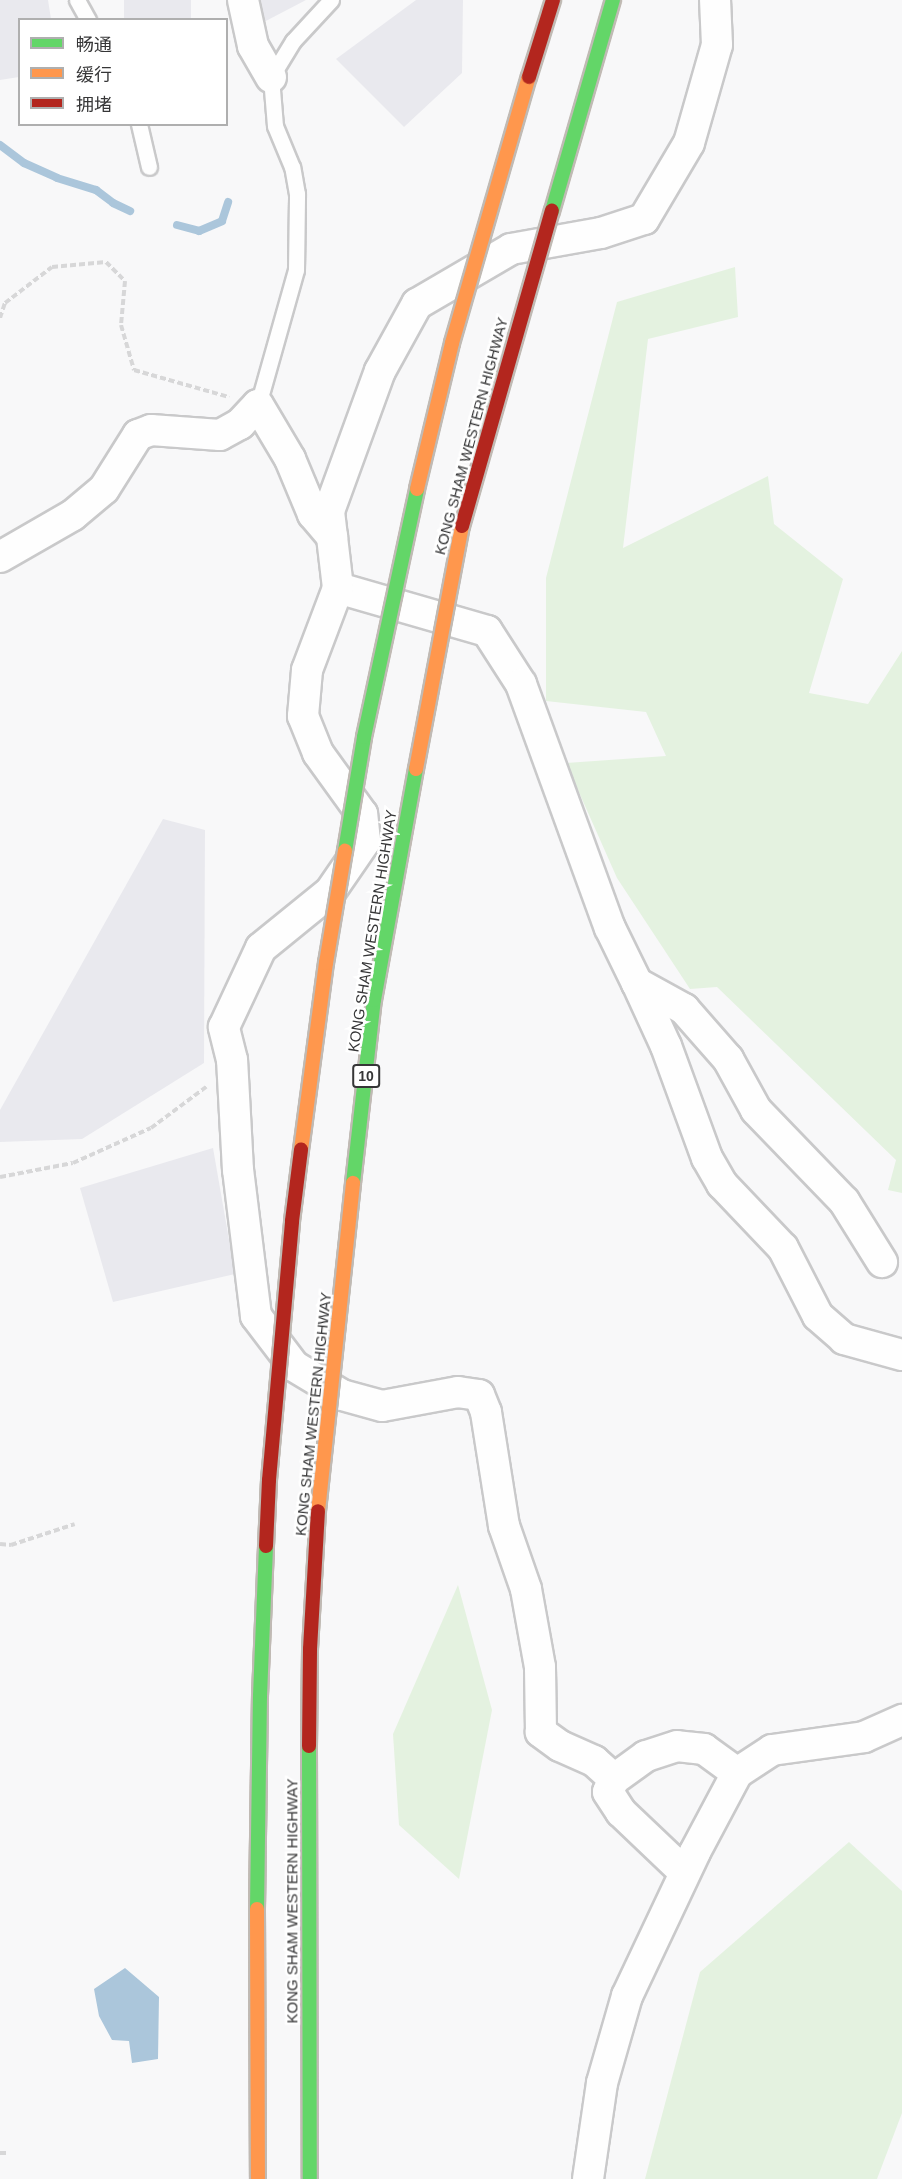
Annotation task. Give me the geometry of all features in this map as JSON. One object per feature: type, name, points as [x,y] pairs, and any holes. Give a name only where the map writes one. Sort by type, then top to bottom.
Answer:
[{"type":"highway","points":[[258,2179],[256,1962],[260,1696],[269,1480],[292,1221],[324,975],[364,737],[410,516],[461,310],[504,157],[553,0]]},
{"type":"highway","name":"KONG SHAM WESTERN HIGHWAY","points":[[310,2179],[308,1957],[312,1615],[320,1481],[374,1000],[457,542],[613,0]]},
{"type":"street","points":[[614,1779],[594,1761],[560,1746],[541,1732],[540,1667],[528,1600],[504,1526],[486,1412],[479,1395],[458,1392],[382,1406],[342,1395],[294,1366],[256,1316],[238,1170],[233,1072],[224,1027],[261,948],[330,892],[365,841],[362,814],[318,753],[303,716],[307,670],[338,588],[329,511],[380,371],[417,304],[511,249],[601,233],[644,219],[688,143],[717,45],[716,0]]},
{"type":"street","points":[[247,2],[253,46],[271,77]]},
{"type":"street","points":[[0,557],[73,515],[104,489],[138,435],[152,430],[220,435],[240,424],[258,405],[291,459],[313,514],[332,537]]},
{"type":"street","points":[[338,588],[487,631],[521,684],[610,928],[666,1046],[707,1158],[722,1184],[783,1248],[818,1316],[844,1339],[902,1355]]},
{"type":"street","points":[[637,983],[684,1010],[728,1059],[756,1110],[844,1200],[882,1262]]},
{"type":"street","points":[[588,2179],[602,2082],[627,1996],[685,1873],[737,1773],[772,1750],[864,1737],[902,1720]]},
{"type":"street","points":[[685,1873],[621,1812],[608,1792],[614,1779],[646,1756],[677,1746],[704,1749],[737,1773]]},
{"type":"lane","points":[[77,0],[87,18]]},
{"type":"lane","points":[[258,405],[296,270],[297,194],[292,167],[274,126],[271,77],[293,40],[331,0]]},
{"type":"lane","points":[[139,126],[149,167]]},
{"type":"path","points":[[0,318],[5,303],[52,267],[106,262],[125,281],[121,325],[134,370],[258,405]]},
{"type":"path","points":[[0,1177],[73,1163],[151,1128],[197,1091],[233,1072]]},
{"type":"path","points":[[0,1544],[11,1545],[75,1524]]},
{"type":"path","points":[[0,2153],[6,2153]]},
{"type":"shaded area","points":[[0,0],[48,0],[51,18],[18,18],[18,77],[0,80]]},
{"type":"shaded area","points":[[124,0],[191,0],[191,18],[124,18]]},
{"type":"shaded area","points":[[261,0],[306,0],[262,23]]},
{"type":"shaded area","points":[[416,0],[463,0],[462,73],[404,127],[336,59]]},
{"type":"shaded area","points":[[163,819],[205,830],[204,1063],[82,1139],[0,1142],[0,1110]]},
{"type":"shaded area","points":[[213,1148],[235,1274],[113,1302],[80,1188]]},
{"type":"green space","points":[[735,267],[738,317],[648,339],[623,548],[768,476],[774,524],[843,579],[809,693],[868,704],[902,651],[902,1193],[888,1190],[896,1160],[717,987],[690,989],[617,878],[566,763],[666,756],[646,712],[546,701],[546,578],[617,302]]},
{"type":"green space","points":[[458,1585],[492,1710],[459,1879],[399,1825],[393,1734]]},
{"type":"green space","points":[[849,1842],[902,1891],[902,2113],[877,2179],[645,2179],[700,1972]]},
{"type":"water","points":[[125,1968],[159,1997],[158,2059],[132,2063],[129,2041],[112,2040],[99,2016],[94,1989]]},
{"type":"waterway","points":[[0,145],[24,163],[57,178],[96,190],[113,203],[130,211]]},
{"type":"waterway","points":[[177,225],[199,231],[222,221],[228,202]]},
{"type":"traffic: fast","points":[[552,211],[613,0]]},
{"type":"traffic: fast","points":[[345,851],[364,737],[417,489]]},
{"type":"traffic: fast","points":[[353,1183],[374,1000],[416,769]]},
{"type":"traffic: fast","points":[[257,1909],[260,1696],[266,1546]]},
{"type":"traffic: fast","points":[[309,1746],[310,2179]]},
{"type":"traffic: slow","points":[[417,489],[452,343],[529,77]]},
{"type":"traffic: slow","points":[[416,769],[462,526]]},
{"type":"traffic: slow","points":[[301,1150],[326,963],[345,851]]},
{"type":"traffic: slow","points":[[318,1511],[353,1183]]},
{"type":"traffic: slow","points":[[257,1909],[258,2179]]},
{"type":"traffic: jam","points":[[529,77],[553,0]]},
{"type":"traffic: jam","points":[[462,526],[552,211]]},
{"type":"traffic: jam","points":[[266,1546],[269,1480],[292,1221],[301,1150]]},
{"type":"traffic: jam","points":[[309,1746],[310,1649],[318,1511]]}]
